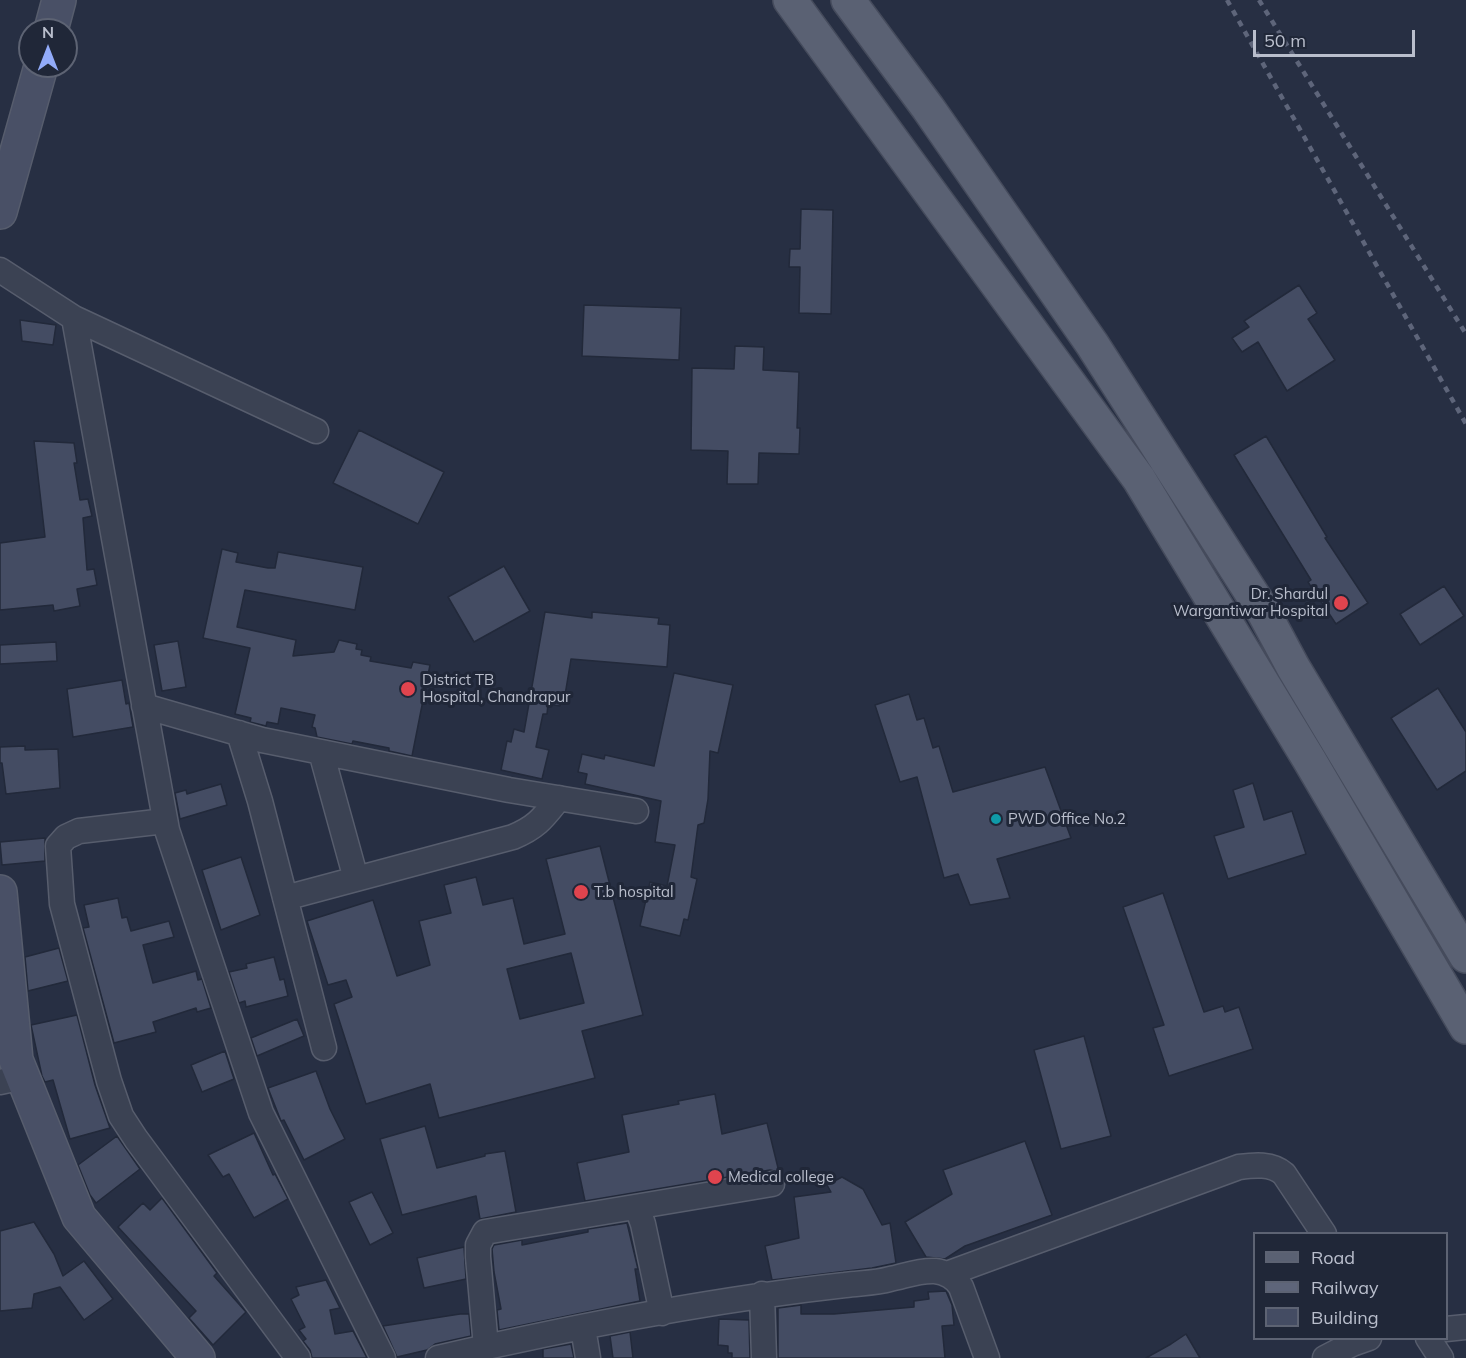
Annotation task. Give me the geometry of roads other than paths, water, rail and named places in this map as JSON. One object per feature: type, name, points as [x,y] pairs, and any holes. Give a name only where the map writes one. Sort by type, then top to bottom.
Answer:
[{"type":"main road","points":[[54,18],[59,0]]},
{"type":"main road","points":[[790,0],[1139,479],[1466,1027]]},
{"type":"main road","points":[[848,0],[928,108],[1092,344],[1263,611],[1293,667],[1466,956]]},
{"type":"main road","points":[[845,76],[885,50]]},
{"type":"main road","points":[[0,212],[38,78]]},
{"type":"main road","points":[[1292,733],[1322,713]]},
{"type":"main road","points":[[0,892],[16,1060],[12,1079],[79,1217],[198,1358]]},
{"type":"street","points":[[0,270],[74,318],[316,431]]},
{"type":"street","points":[[74,318],[165,821],[261,1113],[383,1358]]},
{"type":"street","points":[[144,706],[239,733],[321,752],[509,790],[636,811]]},
{"type":"street","points":[[239,733],[260,801],[324,1048]]},
{"type":"street","points":[[321,752],[356,879]]},
{"type":"street","points":[[285,898],[513,837],[531,830],[559,798]]},
{"type":"street","points":[[165,821],[79,831],[66,837],[58,846],[62,904],[109,1081],[122,1116],[136,1139],[298,1358]]},
{"type":"street","points":[[947,1274],[1239,1167],[1269,1166],[1279,1169],[1323,1232]]},
{"type":"street","points":[[486,1347],[478,1257],[478,1245],[485,1232],[772,1184]]},
{"type":"street","points":[[637,1206],[662,1313]]},
{"type":"street","points":[[438,1358],[486,1347],[523,1349],[584,1328],[762,1294],[888,1280],[917,1272],[937,1271],[947,1274],[961,1287],[987,1358]]},
{"type":"street","points":[[762,1294],[764,1358]]},
{"type":"street","points":[[1448,1329],[1466,1327]]},
{"type":"street","points":[[584,1328],[588,1358]]},
{"type":"street","points":[[1325,1358],[1365,1340]]},
{"type":"street","points":[[1429,1340],[1441,1358]]},
{"type":"railway","points":[[1227,0],[1466,424]]},
{"type":"railway","points":[[1259,0],[1466,334]]},
{"type":"place","name":"Dr. Shardul Wargantiwar Hospital","points":[[1341,603]]},
{"type":"place","name":"District TB Hospital, Chandrapur","points":[[408,689]]},
{"type":"place","name":"PWD Office No.2","points":[[996,819]]},
{"type":"place","name":"T.b hospital","points":[[581,892]]},
{"type":"place","name":"Medical college","points":[[715,1177]]}]
